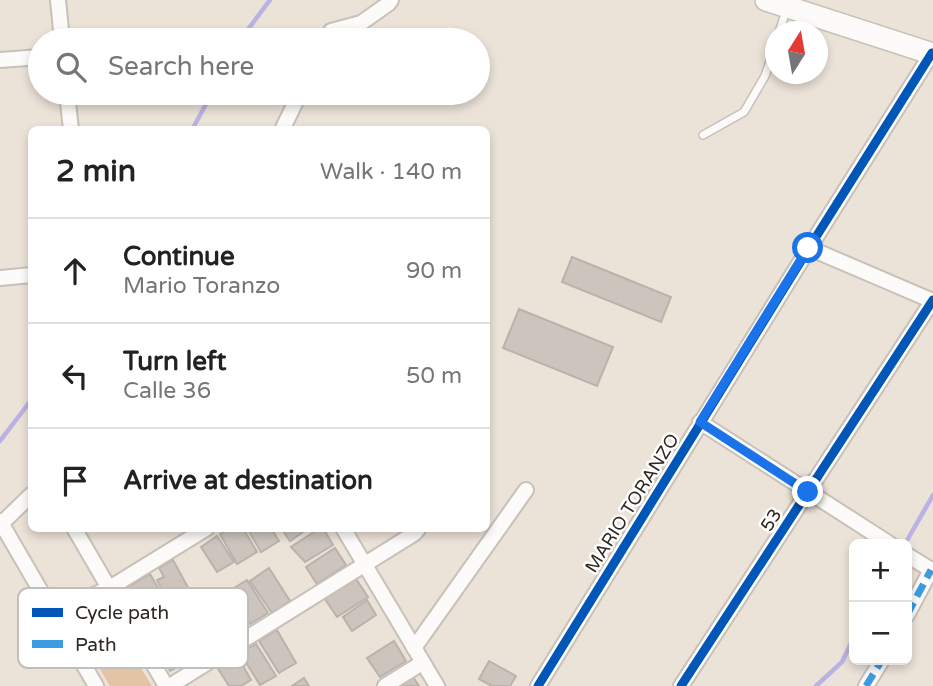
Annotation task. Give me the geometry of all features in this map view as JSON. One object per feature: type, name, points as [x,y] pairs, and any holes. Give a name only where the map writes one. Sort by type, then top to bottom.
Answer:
[{"type":"main road","points":[[766,0],[933,53]]},
{"type":"street","points":[[58,0],[60,28]]},
{"type":"street","points":[[342,28],[360,23],[391,0]]},
{"type":"street","name":"MARIO TORANZO","points":[[538,686],[808,248],[933,53]]},
{"type":"street","points":[[0,60],[28,58]]},
{"type":"street","points":[[68,105],[71,126]]},
{"type":"street","points":[[284,126],[294,105]]},
{"type":"street","points":[[808,248],[933,301]]},
{"type":"street","points":[[0,278],[28,275]]},
{"type":"street","name":"53","points":[[681,686],[933,301]]},
{"type":"street","points":[[700,422],[882,539]]},
{"type":"street","points":[[414,648],[526,490]]},
{"type":"street","points":[[28,498],[0,523],[38,588]]},
{"type":"street","points":[[76,532],[107,588]]},
{"type":"street","points":[[110,588],[201,532]]},
{"type":"street","points":[[345,532],[437,686]]},
{"type":"street","points":[[248,637],[416,532]]},
{"type":"street","points":[[912,558],[932,571],[912,606]]},
{"type":"street","points":[[385,686],[422,663]]},
{"type":"street","points":[[866,686],[879,665]]},
{"type":"street","points":[[85,668],[96,686]]},
{"type":"street","points":[[157,668],[168,686],[197,668]]},
{"type":"lane","points":[[783,21],[787,7]]},
{"type":"lane","points":[[703,135],[744,111],[765,76]]},
{"type":"shaded area","points":[[99,668],[141,668],[152,686],[110,686]]},
{"type":"building","points":[[572,257],[671,297],[661,322],[562,282]]},
{"type":"building","points":[[519,309],[613,347],[597,386],[503,348]]},
{"type":"building","points":[[245,532],[257,552],[237,564],[220,534]]},
{"type":"building","points":[[249,532],[273,532],[279,541],[261,552]]},
{"type":"building","points":[[284,532],[303,532],[290,541]]},
{"type":"building","points":[[314,532],[325,532],[333,545],[305,562],[291,547]]},
{"type":"building","points":[[217,536],[234,562],[217,572],[201,547]]},
{"type":"building","points":[[335,548],[346,565],[317,584],[306,567]]},
{"type":"building","points":[[173,560],[188,588],[161,588],[157,580],[164,577],[159,568]]},
{"type":"building","points":[[269,568],[290,601],[272,613],[250,581]]},
{"type":"building","points":[[150,574],[158,588],[126,588]]},
{"type":"building","points":[[356,579],[368,597],[337,617],[325,599]]},
{"type":"building","points":[[247,580],[268,613],[250,624],[248,588],[234,588]]},
{"type":"building","points":[[367,600],[376,615],[352,631],[343,617]]},
{"type":"building","points":[[277,630],[296,663],[279,673],[259,641]]},
{"type":"building","points":[[394,641],[406,661],[380,677],[367,658]]},
{"type":"building","points":[[256,644],[276,676],[260,685],[248,666],[248,648]]},
{"type":"building","points":[[489,661],[516,676],[510,686],[492,686],[479,679]]},
{"type":"building","points":[[218,668],[244,668],[251,680],[241,686],[229,686]]},
{"type":"building","points":[[413,677],[419,686],[400,686]]},
{"type":"building","points":[[304,678],[309,686],[292,686]]},
{"type":"waterway","points":[[249,28],[270,0]]},
{"type":"waterway","points":[[194,126],[206,105]]},
{"type":"waterway","points":[[0,441],[28,404]]},
{"type":"waterway","points":[[908,539],[933,495]]},
{"type":"waterway","points":[[816,686],[842,662],[849,647]]},
{"type":"marked path","points":[[912,606],[931,570]]},
{"type":"marked path","points":[[866,686],[879,665]]},
{"type":"cycle path","points":[[538,686],[932,53]]},
{"type":"cycle path","points":[[681,686],[933,300]]},
{"type":"route","points":[[808,248],[700,422],[808,492]]}]
